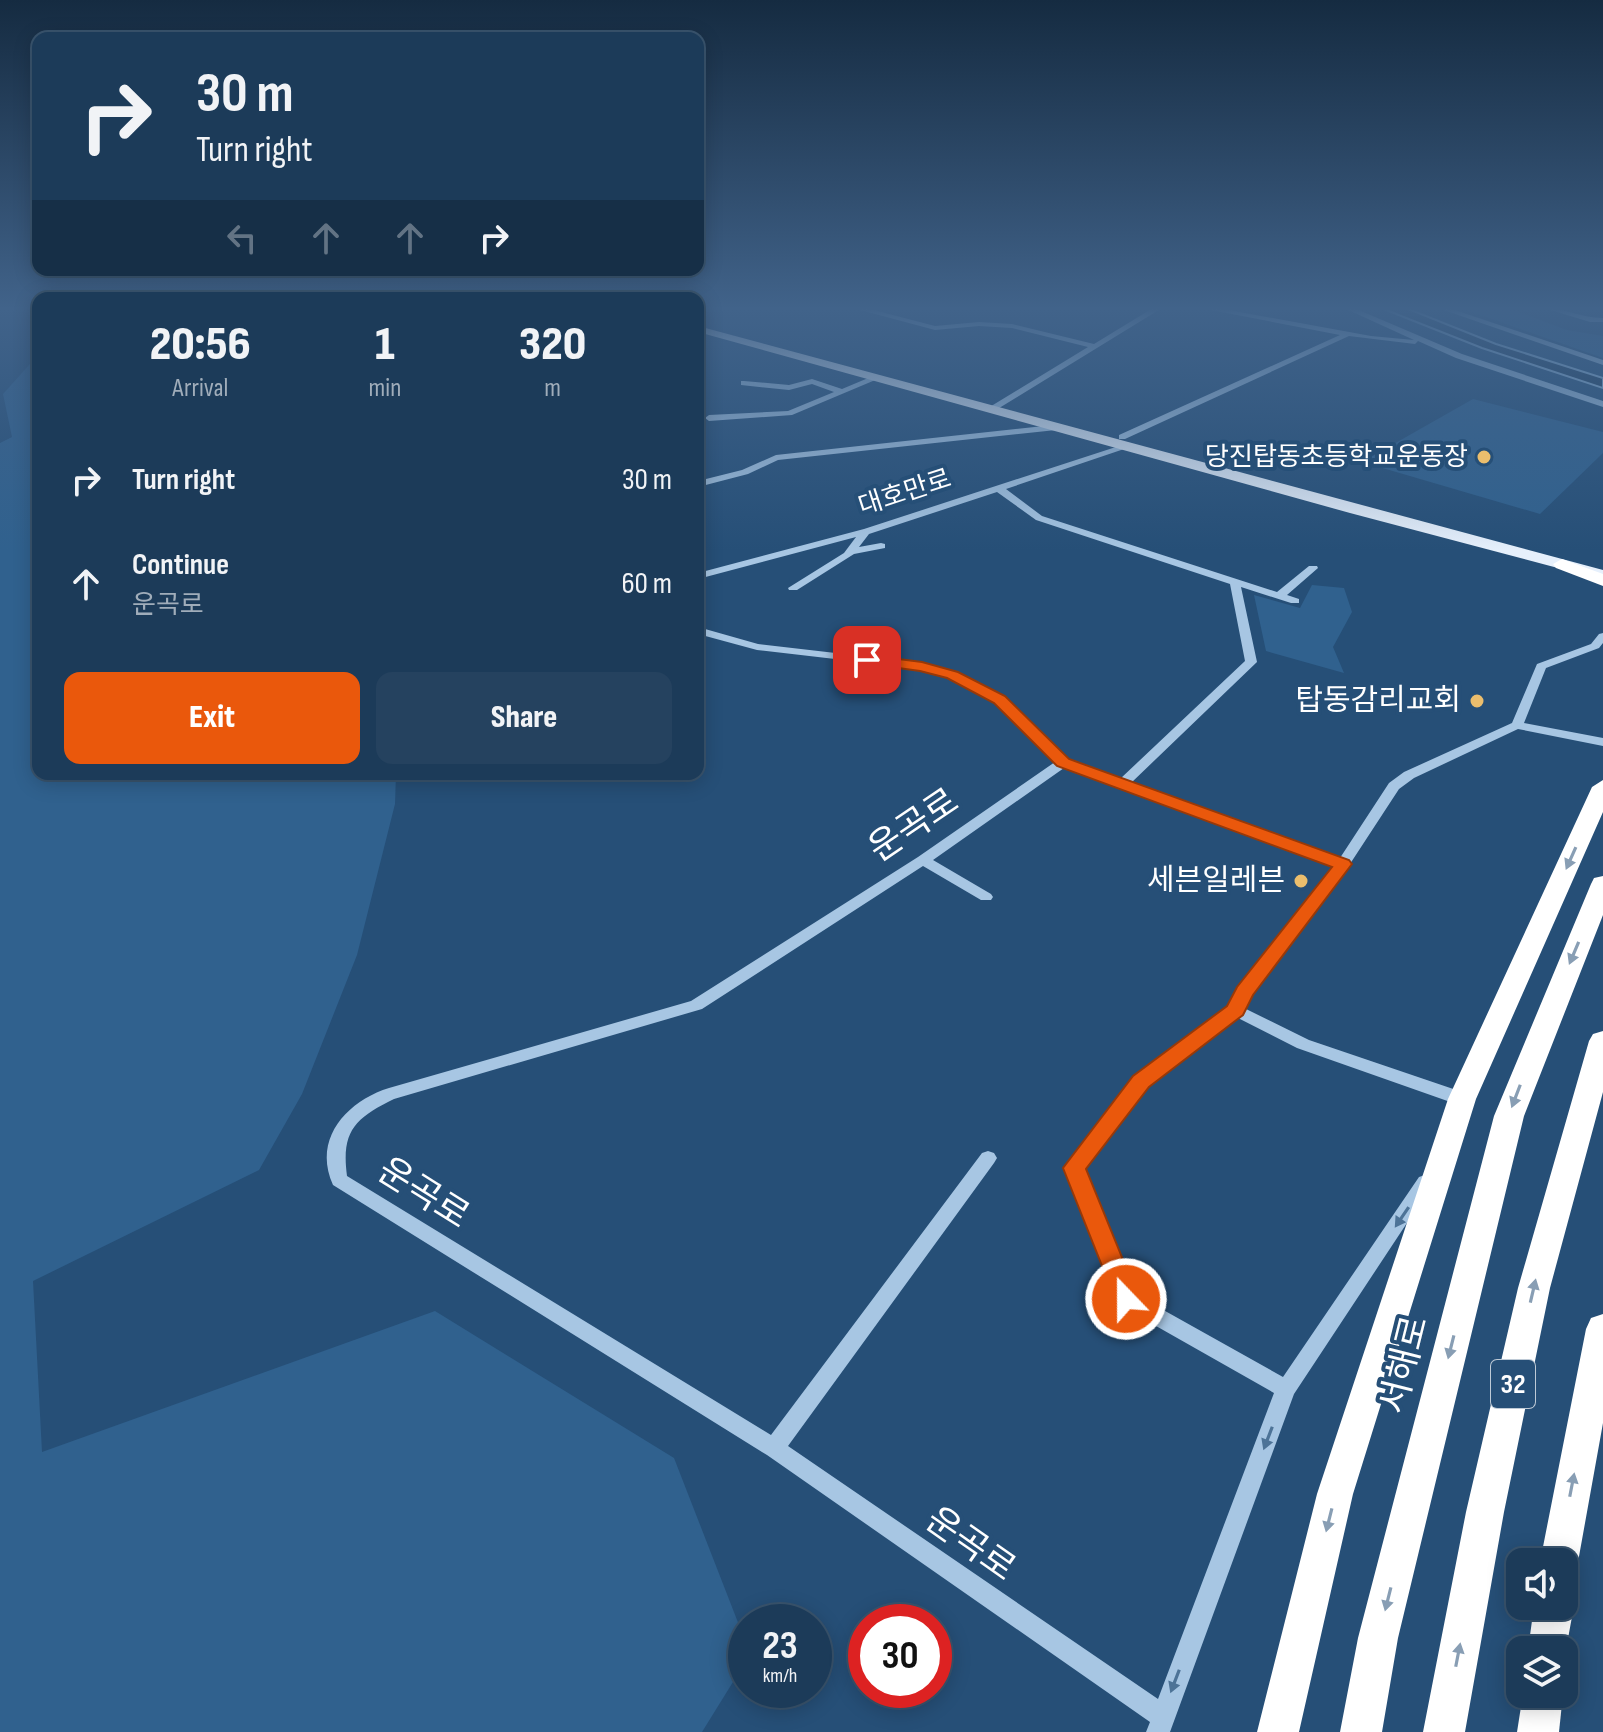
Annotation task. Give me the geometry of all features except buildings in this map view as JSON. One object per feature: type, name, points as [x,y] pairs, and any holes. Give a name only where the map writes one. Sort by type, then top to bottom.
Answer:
[{"type":"highway","points":[[1569,560],[1603,562]]},
{"type":"highway","points":[[1569,560],[1603,578]]},
{"type":"highway","points":[[1278,1732],[1335,1494],[1462,1099],[1603,787]]},
{"type":"highway","name":"서해로","points":[[1361,1732],[1378,1638],[1509,1116],[1544,1023],[1603,884]]},
{"type":"highway","name":"32","points":[[1444,1732],[1485,1512],[1534,1288],[1603,1041]]},
{"type":"highway","points":[[1562,1548],[1603,1329]]},
{"type":"highway","points":[[1538,1732],[1541,1708]]},
{"type":"main road","points":[[921,389],[996,407],[1053,428],[1123,442]]},
{"type":"main road","points":[[933,389],[1569,560]]},
{"type":"street","points":[[834,389],[840,391]]},
{"type":"street","points":[[709,418],[789,413],[846,389]]},
{"type":"street","points":[[996,407],[1026,389]]},
{"type":"street","name":"대호만로","points":[[704,574],[865,532],[998,488],[1123,442],[1234,389]]},
{"type":"street","points":[[1559,389],[1603,404]]},
{"type":"street","name":"대호만로","points":[[704,483],[719,481],[776,458],[801,454],[1053,428]]},
{"type":"street","points":[[998,488],[1039,518],[1295,601]]},
{"type":"street","points":[[793,588],[850,552],[865,532]]},
{"type":"street","points":[[850,552],[881,546]]},
{"type":"street","points":[[1279,596],[1313,568]]},
{"type":"street","points":[[1122,784],[1251,662],[1235,582]]},
{"type":"street","points":[[704,632],[757,647],[922,666],[952,675],[1000,700],[1063,763],[1343,864]]},
{"type":"street","points":[[1517,725],[1541,666],[1595,646],[1603,636]]},
{"type":"street","points":[[1286,1389],[1126,1299],[1074,1168],[1141,1082],[1235,1010],[1244,992],[1343,864],[1394,786],[1409,775],[1517,725],[1603,742]]},
{"type":"street","name":"운곡로","points":[[1063,763],[923,860],[696,1005],[389,1094],[361,1107],[343,1126],[334,1153],[339,1180],[774,1448],[1160,1724]]},
{"type":"street","points":[[923,860],[986,897]]},
{"type":"street","points":[[1235,1010],[1303,1044],[1462,1099]]},
{"type":"street","points":[[1160,1724],[1286,1389],[1446,1152]]},
{"type":"street","points":[[774,1448],[988,1158]]},
{"type":"shaded area","points":[[8,389],[32,389],[32,780],[396,780],[395,804],[357,955],[302,1094],[259,1170],[33,1281],[42,1452],[435,1311],[674,1458],[731,1604],[728,1604],[728,1690],[702,1732],[0,1732],[0,443],[12,437],[3,394]]},
{"type":"shaded area","name":"당진탑동초등학교운동장","points":[[1473,399],[1603,432],[1603,453],[1540,514],[1362,462]]},
{"type":"shaded area","points":[[1312,585],[1344,588],[1352,612],[1333,647],[1344,673],[1266,651],[1254,595],[1300,608]]},
{"type":"place","name":"당진탑동초등학교운동장","points":[[1484,457]]},
{"type":"place","name":"탑동감리교회","points":[[1477,701]]},
{"type":"place","name":"세븐일레븐","points":[[1301,881]]},
{"type":"route","points":[[867,660],[922,666],[952,675],[1000,700],[1063,763],[1343,864],[1244,992],[1235,1010],[1141,1082],[1074,1168],[1126,1299]]}]
